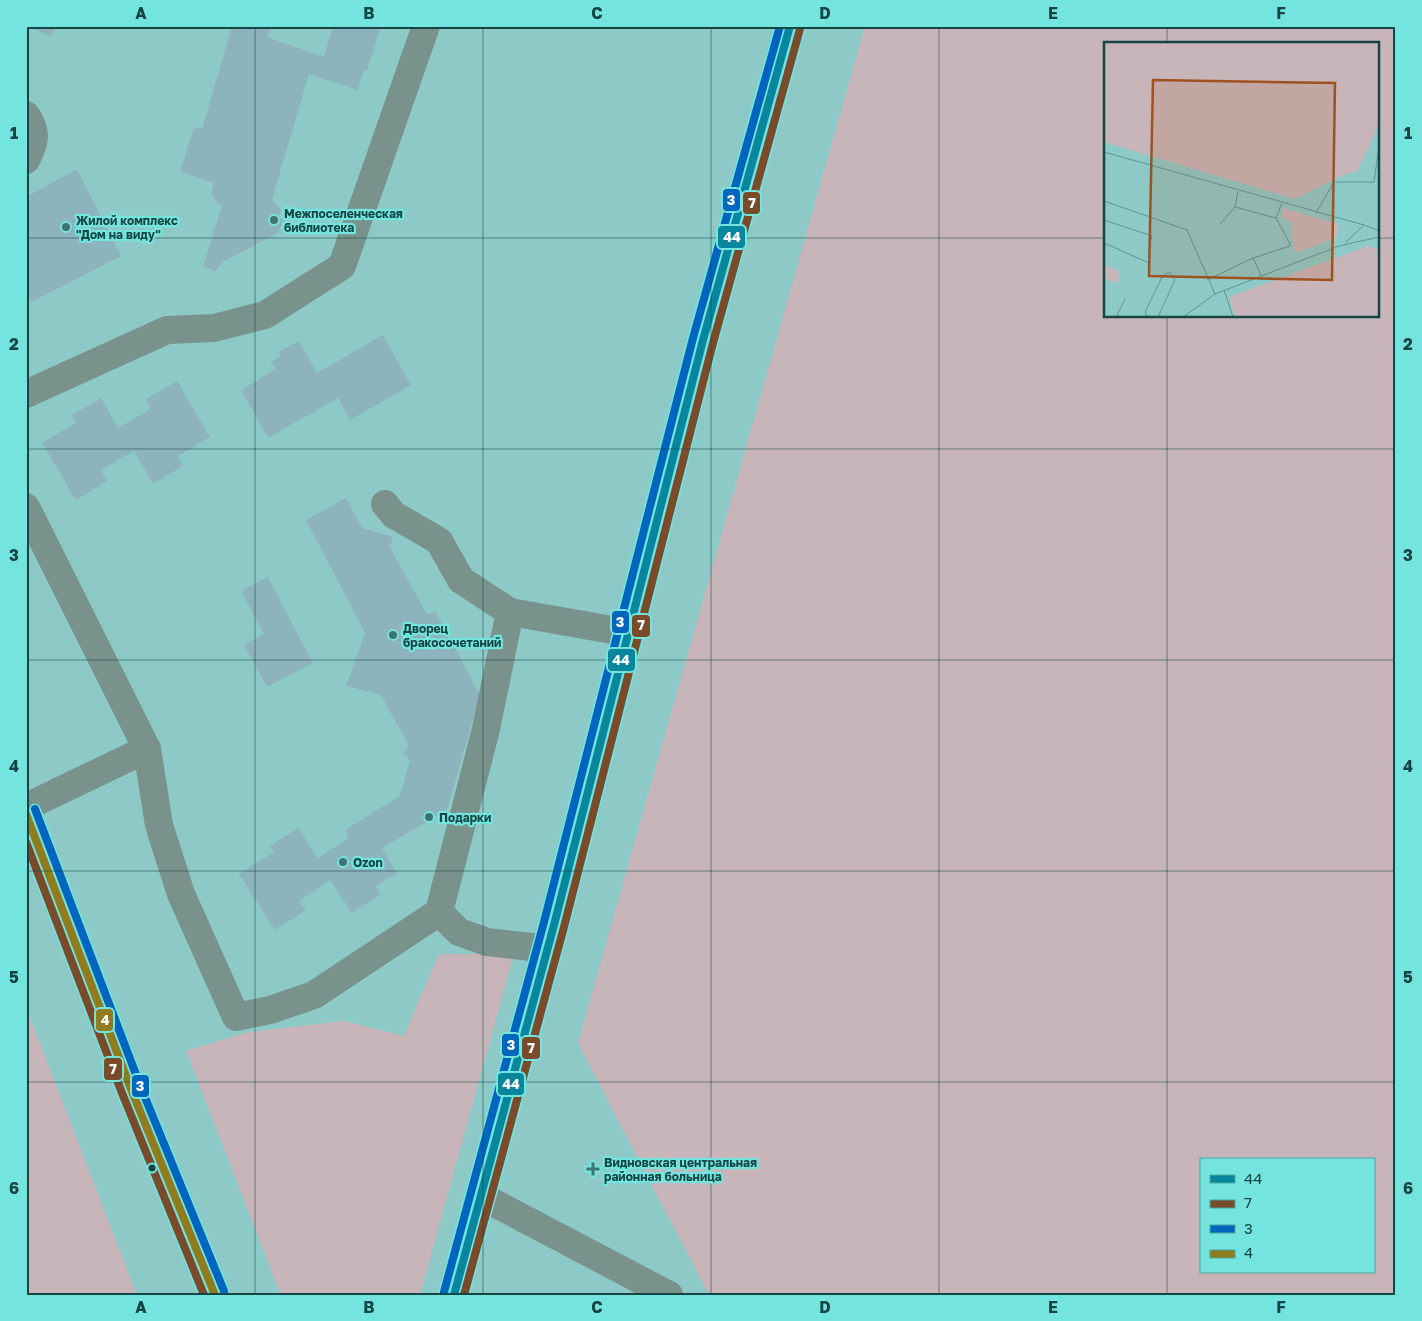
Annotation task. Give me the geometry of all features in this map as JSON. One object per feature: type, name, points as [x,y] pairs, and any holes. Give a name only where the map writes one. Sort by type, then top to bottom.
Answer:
[{"type":"main road","points":[[26,813],[131,1089],[216,1295]]},
{"type":"street","points":[[26,394],[167,330],[214,328],[265,315],[342,266],[426,26]]},
{"type":"street","points":[[454,1295],[548,948],[703,340],[790,26]]},
{"type":"street","points":[[26,115],[33,126],[34,146],[26,160]]},
{"type":"street","points":[[385,504],[394,515],[438,541],[461,580],[510,612],[629,633]]},
{"type":"street","points":[[26,507],[147,749],[159,825],[181,894],[236,1017],[270,1010],[314,995],[439,912],[484,738],[510,612]]},
{"type":"street","points":[[26,808],[147,749]]},
{"type":"street","points":[[439,912],[459,932],[487,942],[548,948]]},
{"type":"street","points":[[481,1196],[669,1295]]},
{"type":"shaded area","points":[[865,26],[1396,26],[1396,1295],[709,1295],[578,1043]]},
{"type":"shaded area","points":[[439,954],[514,954],[420,1295],[281,1295],[186,1051],[249,1032],[344,1021],[404,1036]]},
{"type":"shaded area","points":[[26,1007],[137,1295],[26,1295]]},
{"type":"building","points":[[28,26],[56,26],[51,37]]},
{"type":"building","points":[[232,26],[271,28],[267,37],[324,57],[333,26],[381,26],[367,71],[364,70],[358,90],[309,74],[272,199],[281,211],[278,218],[283,219],[278,233],[224,261],[216,271],[203,267],[222,205],[218,204],[211,193],[214,183],[180,172],[194,127],[202,129]]},
{"type":"building","name":"Жилой комплекс \"Дом на виду\"","points":[[77,169],[121,256],[31,302],[26,293],[26,197]]},
{"type":"building","points":[[383,335],[411,385],[350,420],[338,398],[268,438],[241,390],[276,369],[271,362],[281,356],[279,352],[299,341],[317,373]]},
{"type":"building","points":[[177,381],[210,437],[178,456],[183,466],[153,484],[134,451],[101,470],[107,481],[76,500],[42,443],[76,423],[72,415],[101,398],[118,428],[151,409],[146,399]]},
{"type":"building","points":[[346,498],[362,528],[393,537],[390,547],[427,615],[435,611],[480,695],[447,810],[382,848],[397,873],[376,886],[381,894],[352,913],[330,880],[299,901],[306,910],[275,930],[239,874],[274,852],[270,846],[298,828],[318,858],[349,838],[345,830],[400,796],[410,760],[403,754],[409,746],[381,695],[346,686],[365,633],[306,520]]},
{"type":"building","points":[[268,577],[313,663],[267,687],[244,645],[264,634],[241,591]]},
{"type":"transit line","name":"3","points":[[444,1292],[544,922],[693,338],[780,26]]},
{"type":"transit line","name":"44","points":[[454,1295],[554,925],[703,340],[790,26]]},
{"type":"transit line","name":"7","points":[[464,1295],[564,927],[713,343],[800,29]]},
{"type":"transit line","name":"3","points":[[35,809],[140,1085],[224,1291]]},
{"type":"transit line","name":"4","points":[[26,814],[131,1089],[215,1295]]},
{"type":"transit line","name":"7","points":[[26,842],[122,1093],[204,1295]]},
{"type":"place","name":"Межпоселенческая библиотека","points":[[274,220]]},
{"type":"place","name":"Жилой комплекс \"Дом на виду\"","points":[[66,227]]},
{"type":"place","name":"Дворец бракосочетаний","points":[[393,635]]},
{"type":"place","name":"Подарки","points":[[429,817]]},
{"type":"place","name":"Ozon","points":[[343,862]]},
{"type":"place","name":"Видновская центральная районная больница","points":[[593,1169]]}]
